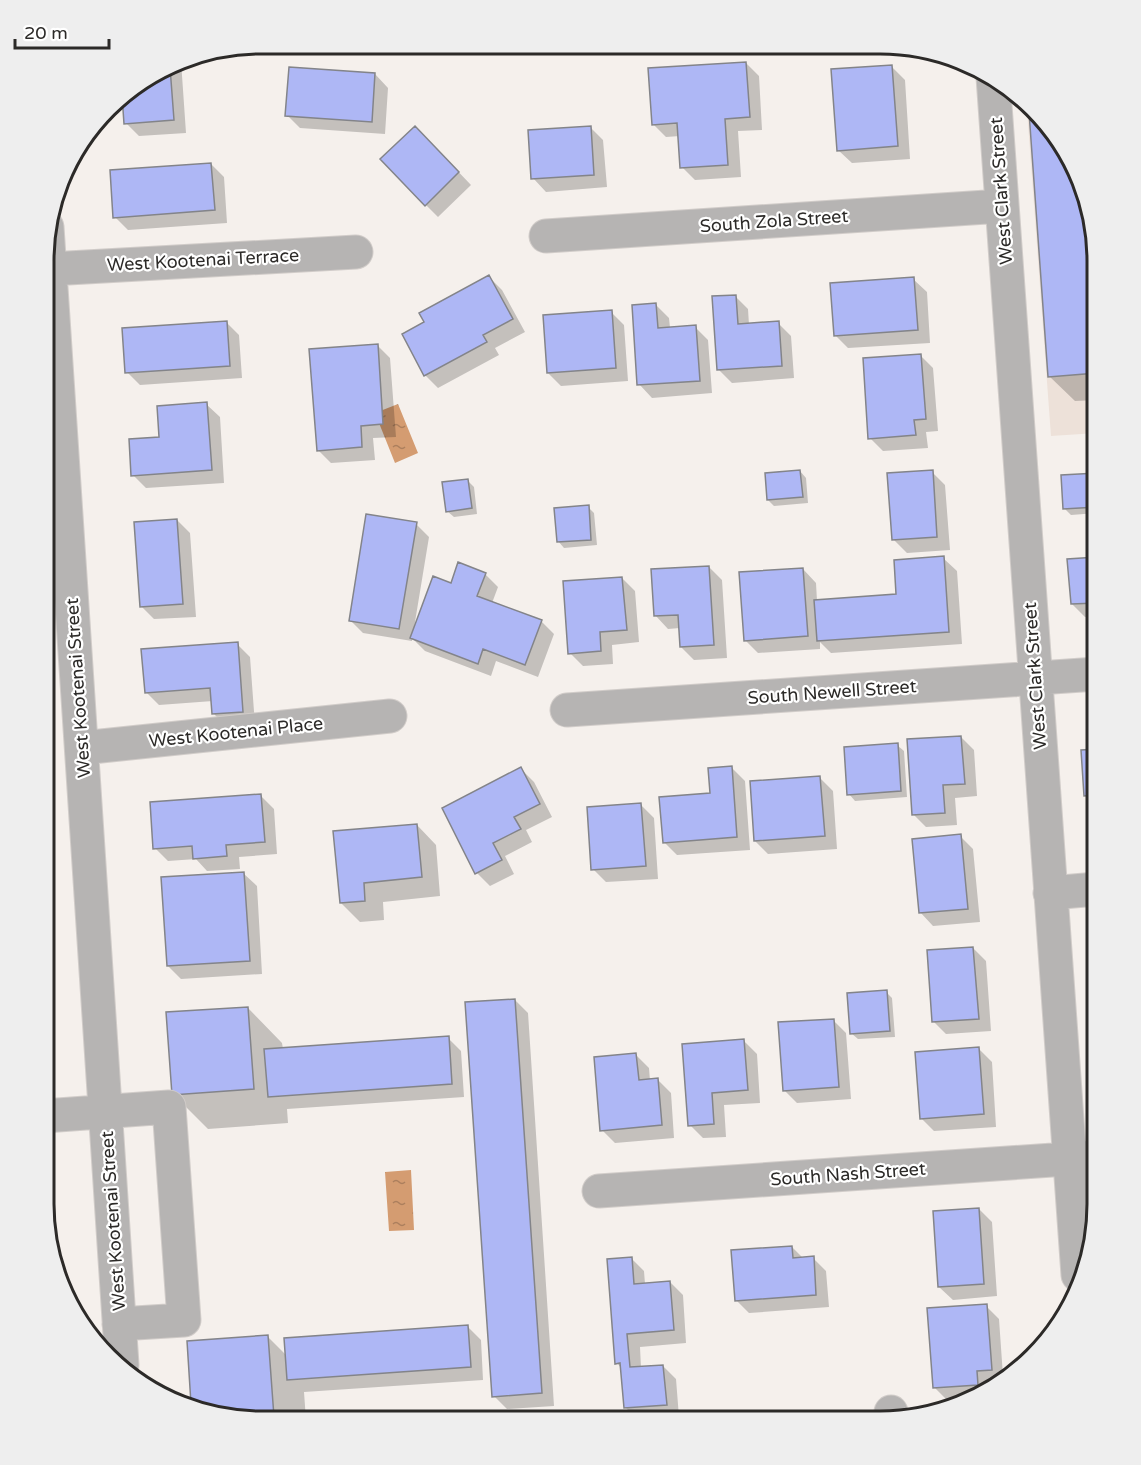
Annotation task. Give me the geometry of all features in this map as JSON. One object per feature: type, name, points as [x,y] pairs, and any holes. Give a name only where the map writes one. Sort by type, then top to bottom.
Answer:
[{"type":"street","name":"West Clark Street","points":[[994,88],[1050,892],[1083,1158],[1079,1261]]},
{"type":"street","name":"South Zola Street","points":[[546,236],[1002,206]]},
{"type":"street","name":"West Kootenai Terrace","points":[[54,269],[356,252]]},
{"type":"street","name":"West Kootenai Street","points":[[54,329],[121,1357]]},
{"type":"street","name":"South Newell Street","points":[[567,710],[1087,675]]},
{"type":"street","name":"West Kootenai Place","points":[[82,748],[390,716]]},
{"type":"street","points":[[1050,892],[1087,890]]},
{"type":"street","points":[[106,1113],[169,1107],[184,1320],[119,1324]]},
{"type":"street","name":"West Kootenai Street","points":[[54,1116],[106,1113]]},
{"type":"street","name":"South Nash Street","points":[[599,1191],[1083,1158]]},
{"type":"shaded area","points":[[1027,115],[1052,146],[1071,182],[1080,207],[1087,261],[1087,434],[1051,436]]},
{"type":"water","points":[[398,404],[418,453],[395,463],[375,413]]},
{"type":"water","points":[[411,1170],[414,1230],[389,1231],[385,1172]]},
{"type":"building","points":[[746,62],[750,117],[725,119],[728,165],[680,168],[677,123],[652,125],[648,68]]},
{"type":"building","points":[[892,65],[898,146],[837,151],[831,69]]},
{"type":"building","points":[[289,67],[375,73],[372,122],[285,116]]},
{"type":"building","points":[[171,75],[174,120],[124,124],[124,105]]},
{"type":"building","points":[[1029,117],[1052,146],[1071,182],[1080,207],[1087,261],[1087,374],[1048,377]]},
{"type":"building","points":[[415,126],[459,172],[425,206],[380,159]]},
{"type":"building","points":[[591,126],[594,175],[531,179],[528,130]]},
{"type":"building","points":[[211,163],[215,210],[113,218],[110,170]]},
{"type":"building","points":[[489,275],[513,319],[483,335],[487,342],[424,376],[402,334],[424,322],[419,313]]},
{"type":"building","points":[[914,277],[918,330],[834,336],[830,283]]},
{"type":"building","points":[[736,295],[738,324],[779,321],[782,366],[717,370],[712,296]]},
{"type":"building","points":[[656,303],[658,328],[696,325],[700,381],[637,385],[632,305]]},
{"type":"building","points":[[612,310],[616,368],[547,373],[543,315]]},
{"type":"building","points":[[227,321],[230,366],[125,373],[122,328]]},
{"type":"building","points":[[378,344],[383,424],[361,426],[362,447],[317,451],[309,349]]},
{"type":"building","points":[[921,354],[926,419],[914,420],[916,435],[868,439],[863,358]]},
{"type":"building","points":[[207,402],[212,470],[131,476],[129,439],[159,437],[157,406]]},
{"type":"building","points":[[800,470],[803,497],[767,500],[765,473]]},
{"type":"building","points":[[933,470],[937,537],[892,540],[887,473]]},
{"type":"building","points":[[1087,474],[1087,508],[1063,509],[1061,475]]},
{"type":"building","points":[[468,479],[472,508],[446,512],[442,482]]},
{"type":"building","points":[[589,505],[591,540],[557,542],[554,508]]},
{"type":"building","points":[[366,514],[417,522],[399,629],[349,621]]},
{"type":"building","points":[[177,519],[183,604],[140,607],[134,522]]},
{"type":"building","points":[[944,556],[949,632],[817,641],[814,600],[896,594],[894,560]]},
{"type":"building","points":[[1087,558],[1087,603],[1071,604],[1067,559]]},
{"type":"building","points":[[458,562],[486,573],[477,596],[542,620],[525,665],[483,649],[478,664],[410,638],[433,576],[451,583]]},
{"type":"building","points":[[709,566],[714,645],[680,647],[678,615],[654,616],[651,569]]},
{"type":"building","points":[[803,568],[808,636],[744,641],[739,572]]},
{"type":"building","points":[[622,577],[627,630],[600,632],[601,651],[568,654],[563,581]]},
{"type":"building","points":[[238,642],[243,712],[212,714],[210,688],[145,693],[141,649]]},
{"type":"building","points":[[961,736],[965,784],[943,785],[945,813],[912,815],[907,739]]},
{"type":"building","points":[[898,743],[901,791],[847,795],[844,747]]},
{"type":"building","points":[[1081,750],[1087,750],[1087,796],[1084,796]]},
{"type":"building","points":[[732,766],[737,837],[663,843],[659,797],[710,793],[708,768]]},
{"type":"building","points":[[521,767],[540,804],[514,817],[521,829],[493,843],[502,860],[475,874],[442,808]]},
{"type":"building","points":[[820,776],[825,836],[754,841],[750,781]]},
{"type":"building","points":[[261,794],[265,842],[226,845],[227,856],[193,859],[192,846],[153,849],[150,802]]},
{"type":"building","points":[[641,803],[646,866],[591,870],[587,807]]},
{"type":"building","points":[[417,824],[422,877],[364,883],[365,901],[340,903],[333,831]]},
{"type":"building","points":[[961,834],[968,909],[919,913],[912,839]]},
{"type":"building","points":[[244,872],[250,961],[167,966],[161,877]]},
{"type":"building","points":[[973,947],[979,1019],[932,1022],[927,950]]},
{"type":"building","points":[[887,990],[890,1031],[850,1034],[847,993]]},
{"type":"building","points":[[515,999],[542,1393],[492,1397],[465,1002]]},
{"type":"building","points":[[248,1007],[254,1089],[172,1095],[166,1012]]},
{"type":"building","points":[[834,1019],[839,1087],[783,1091],[778,1022]]},
{"type":"building","points":[[449,1036],[452,1084],[268,1097],[264,1049]]},
{"type":"building","points":[[744,1039],[748,1090],[712,1093],[714,1124],[688,1126],[682,1044]]},
{"type":"building","points":[[979,1047],[984,1114],[920,1119],[915,1052]]},
{"type":"building","points":[[636,1053],[639,1080],[658,1078],[662,1125],[600,1131],[594,1057]]},
{"type":"building","points":[[979,1208],[984,1284],[938,1287],[933,1211]]},
{"type":"building","points":[[792,1246],[793,1258],[814,1256],[816,1295],[735,1301],[731,1250]]},
{"type":"building","points":[[632,1257],[634,1284],[670,1281],[674,1330],[627,1334],[630,1367],[663,1365],[667,1405],[624,1408],[620,1363],[615,1364],[607,1259]]},
{"type":"building","points":[[987,1304],[992,1370],[977,1371],[978,1385],[933,1388],[927,1308]]},
{"type":"building","points":[[468,1325],[471,1367],[287,1380],[284,1338]]},
{"type":"building","points":[[268,1335],[274,1411],[247,1411],[220,1407],[191,1399],[187,1341]]}]
